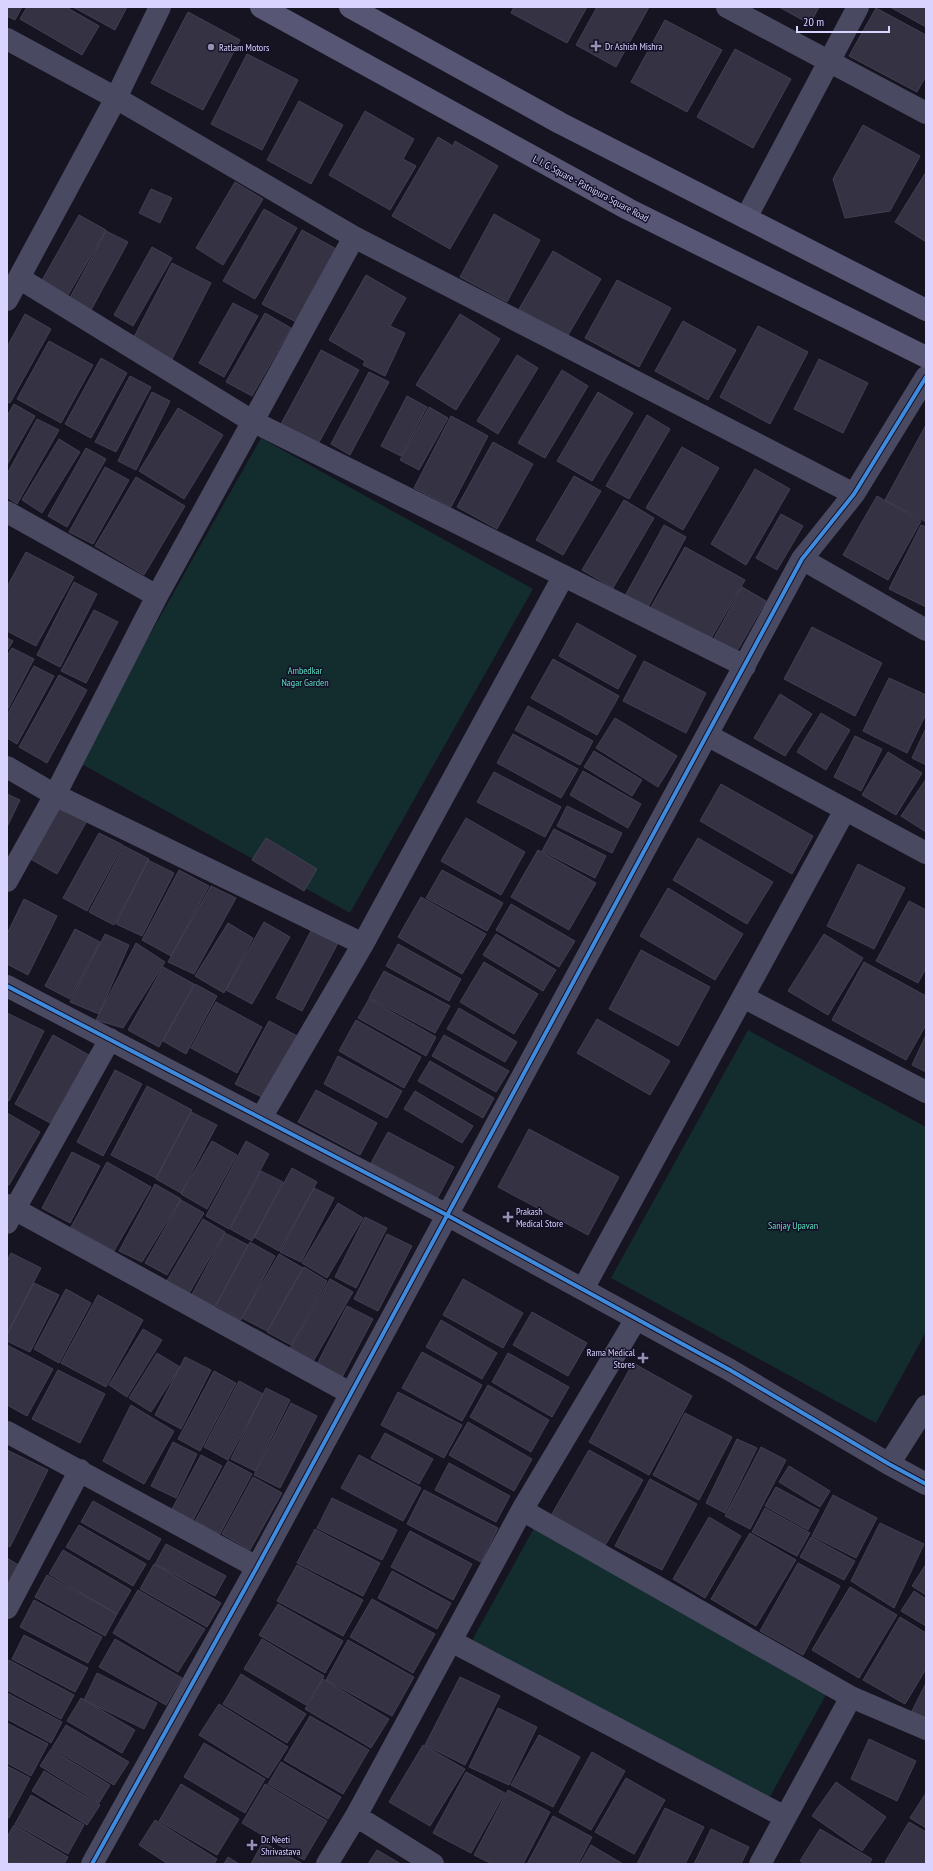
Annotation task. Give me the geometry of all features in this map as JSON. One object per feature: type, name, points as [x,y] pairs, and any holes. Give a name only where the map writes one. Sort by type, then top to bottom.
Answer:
[{"type":"main road","name":"L. I. G. Square - Patnipura Square Road","points":[[261,7],[628,209],[926,358]]},
{"type":"main road","points":[[350,7],[560,123],[926,310]]},
{"type":"street","points":[[7,300],[116,98],[160,7]]},
{"type":"street","points":[[728,7],[926,113]]},
{"type":"street","points":[[746,218],[858,7]]},
{"type":"street","points":[[7,39],[116,98],[354,237],[854,494]]},
{"type":"street","points":[[7,881],[54,795],[157,596],[354,237]]},
{"type":"street","points":[[19,278],[252,421],[563,577],[745,666]]},
{"type":"street","points":[[92,1864],[257,1567],[802,559],[854,494],[926,377]]},
{"type":"street","points":[[7,512],[157,596]]},
{"type":"street","points":[[802,559],[926,630]]},
{"type":"street","points":[[261,1118],[363,944],[563,577]]},
{"type":"street","points":[[707,735],[926,853]]},
{"type":"street","points":[[7,767],[54,795],[363,944]]},
{"type":"street","points":[[583,1289],[846,810]]},
{"type":"street","points":[[7,986],[447,1215],[730,1370],[889,1464],[926,1484]]},
{"type":"street","points":[[743,997],[926,1092]]},
{"type":"street","points":[[110,1039],[9,1212],[350,1393]]},
{"type":"street","points":[[327,1864],[356,1816],[522,1510],[636,1319]]},
{"type":"street","points":[[889,1464],[926,1406]]},
{"type":"street","points":[[7,1432],[80,1470],[257,1567]]},
{"type":"street","points":[[7,1608],[80,1470]]},
{"type":"street","points":[[522,1510],[851,1697],[926,1730]]},
{"type":"street","points":[[451,1641],[785,1817]]},
{"type":"street","points":[[760,1864],[851,1697]]},
{"type":"street","points":[[356,1816],[433,1864]]},
{"type":"green space","name":"Ambedkar Nagar Garden","points":[[261,438],[533,589],[350,913],[78,762]]},
{"type":"green space","name":"Sanjay Upavan","points":[[748,1030],[926,1127],[926,1332],[876,1423],[611,1278]]},
{"type":"green space","points":[[534,1528],[827,1693],[760,1815],[469,1646]]},
{"type":"building","points":[[7,7],[22,7],[15,20],[7,16]]},
{"type":"building","points":[[27,7],[66,7],[99,26],[82,55],[20,19]]},
{"type":"building","points":[[73,7],[127,7],[115,30]]},
{"type":"building","points":[[514,7],[587,7],[567,43],[511,13]]},
{"type":"building","points":[[597,7],[649,7],[616,67],[576,45]]},
{"type":"building","points":[[779,7],[819,7],[810,24]]},
{"type":"building","points":[[890,7],[926,7],[926,27]]},
{"type":"building","points":[[876,8],[926,35],[926,76],[917,92],[849,56]]},
{"type":"building","points":[[188,12],[240,40],[203,110],[151,83]]},
{"type":"building","points":[[665,20],[722,50],[687,112],[631,82]]},
{"type":"building","points":[[735,49],[791,79],[753,148],[697,117]]},
{"type":"building","points":[[247,54],[298,80],[262,150],[211,124]]},
{"type":"building","points":[[299,101],[343,125],[311,184],[267,160]]},
{"type":"building","points":[[365,111],[414,139],[403,159],[416,166],[390,210],[329,175]]},
{"type":"building","points":[[863,125],[920,156],[890,211],[845,218],[833,179]]},
{"type":"building","points":[[438,137],[453,146],[455,141],[498,166],[450,249],[392,216]]},
{"type":"building","points":[[926,172],[926,242],[895,222]]},
{"type":"building","points":[[235,182],[263,199],[223,265],[196,248]]},
{"type":"building","points":[[151,189],[172,198],[160,223],[139,213]]},
{"type":"building","points":[[264,209],[297,228],[255,299],[223,281]]},
{"type":"building","points":[[494,214],[540,240],[507,302],[460,277]]},
{"type":"building","points":[[79,215],[106,230],[67,297],[41,282]]},
{"type":"building","points":[[302,230],[340,251],[300,324],[262,304]]},
{"type":"building","points":[[106,231],[128,242],[90,312],[68,301]]},
{"type":"building","points":[[152,247],[172,258],[133,326],[114,315]]},
{"type":"building","points":[[553,251],[601,279],[567,337],[519,309]]},
{"type":"building","points":[[172,263],[211,283],[171,361],[132,341]]},
{"type":"building","points":[[366,275],[406,298],[390,326],[405,333],[385,376],[363,365],[365,361],[329,340]]},
{"type":"building","points":[[617,280],[671,308],[639,367],[585,338]]},
{"type":"building","points":[[233,303],[258,316],[224,377],[199,363]]},
{"type":"building","points":[[265,313],[291,328],[252,396],[226,382]]},
{"type":"building","points":[[25,314],[51,329],[10,403],[7,402],[7,347]]},
{"type":"building","points":[[460,314],[500,339],[456,410],[416,385]]},
{"type":"building","points":[[683,321],[736,350],[708,400],[655,371]]},
{"type":"building","points":[[758,326],[808,352],[770,424],[720,397]]},
{"type":"building","points":[[49,341],[93,365],[61,423],[17,399]]},
{"type":"building","points":[[321,350],[359,370],[318,444],[281,424]]},
{"type":"building","points":[[517,355],[538,368],[498,434],[477,421]]},
{"type":"building","points":[[101,358],[127,373],[91,438],[65,424]]},
{"type":"building","points":[[819,359],[868,383],[843,433],[794,409]]},
{"type":"building","points":[[562,370],[588,386],[545,458],[518,443]]},
{"type":"building","points":[[369,372],[389,382],[350,455],[331,444]]},
{"type":"building","points":[[130,376],[151,387],[116,452],[95,442]]},
{"type":"building","points":[[152,392],[170,401],[136,470],[118,461]]},
{"type":"building","points":[[598,392],[633,413],[592,481],[557,461]]},
{"type":"building","points":[[407,396],[427,407],[401,456],[381,446]]},
{"type":"building","points":[[14,404],[35,416],[7,465],[7,416]]},
{"type":"building","points":[[429,407],[448,418],[419,470],[400,460]]},
{"type":"building","points":[[178,408],[223,435],[184,499],[139,471]]},
{"type":"building","points":[[647,415],[670,429],[629,499],[606,486]]},
{"type":"building","points":[[451,416],[488,436],[451,507],[414,488]]},
{"type":"building","points":[[37,419],[59,430],[17,504],[7,497],[7,474]]},
{"type":"building","points":[[926,425],[926,522],[885,500]]},
{"type":"building","points":[[59,439],[80,452],[42,513],[22,500]]},
{"type":"building","points":[[493,442],[533,464],[497,529],[457,507]]},
{"type":"building","points":[[682,447],[719,468],[683,530],[646,508]]},
{"type":"building","points":[[86,448],[106,459],[67,527],[48,516]]},
{"type":"building","points":[[105,467],[129,480],[93,544],[69,532]]},
{"type":"building","points":[[755,469],[790,489],[746,565],[711,544]]},
{"type":"building","points":[[574,476],[601,491],[563,555],[536,540]]},
{"type":"building","points":[[136,477],[185,506],[144,575],[95,546]]},
{"type":"building","points":[[877,496],[921,521],[888,580],[843,555]]},
{"type":"building","points":[[624,500],[654,518],[613,588],[582,570]]},
{"type":"building","points":[[781,514],[803,526],[777,570],[756,558]]},
{"type":"building","points":[[664,525],[686,537],[647,609],[625,596]]},
{"type":"building","points":[[921,525],[926,527],[926,607],[889,589]]},
{"type":"building","points":[[685,547],[745,580],[709,642],[650,609]]},
{"type":"building","points":[[26,552],[74,577],[36,646],[7,631],[7,587]]},
{"type":"building","points":[[74,582],[97,594],[60,667],[37,655]]},
{"type":"building","points":[[742,587],[766,601],[736,653],[713,640]]},
{"type":"building","points":[[94,610],[118,622],[86,683],[61,671]]},
{"type":"building","points":[[577,623],[636,656],[618,689],[559,656]]},
{"type":"building","points":[[812,627],[882,663],[855,716],[784,679]]},
{"type":"building","points":[[7,638],[13,641],[7,651]]},
{"type":"building","points":[[12,648],[34,659],[7,711],[7,656]]},
{"type":"building","points":[[553,659],[619,696],[597,735],[531,698]]},
{"type":"building","points":[[644,661],[706,693],[686,733],[623,701]]},
{"type":"building","points":[[34,666],[54,676],[17,744],[7,738],[7,715]]},
{"type":"building","points":[[59,675],[87,690],[47,763],[19,747]]},
{"type":"building","points":[[889,678],[926,695],[926,714],[907,753],[863,731]]},
{"type":"building","points":[[780,694],[812,714],[785,756],[754,738]]},
{"type":"building","points":[[528,706],[593,741],[580,765],[515,730]]},
{"type":"building","points":[[821,713],[850,730],[826,770],[797,752]]},
{"type":"building","points":[[615,718],[677,756],[658,787],[596,748]]},
{"type":"building","points":[[926,728],[926,765],[912,758]]},
{"type":"building","points":[[513,734],[578,769],[561,798],[497,763]]},
{"type":"building","points":[[855,736],[882,749],[861,791],[834,777]]},
{"type":"building","points":[[594,751],[642,780],[632,796],[584,767]]},
{"type":"building","points":[[888,752],[922,773],[896,815],[862,795]]},
{"type":"building","points":[[583,771],[641,804],[628,828],[570,795]]},
{"type":"building","points":[[494,772],[561,807],[545,837],[477,802]]},
{"type":"building","points":[[926,779],[926,832],[901,816]]},
{"type":"building","points":[[721,784],[813,836],[792,874],[700,821]]},
{"type":"building","points":[[7,794],[20,800],[7,827]]},
{"type":"building","points":[[58,802],[88,819],[57,874],[27,857]]},
{"type":"building","points":[[567,806],[622,833],[612,853],[557,826]]},
{"type":"building","points":[[466,818],[525,852],[501,895],[441,861]]},
{"type":"building","points":[[554,829],[606,856],[595,878],[542,851]]},
{"type":"building","points":[[99,833],[123,845],[87,911],[63,898]]},
{"type":"building","points":[[266,838],[317,869],[304,891],[252,860]]},
{"type":"building","points":[[698,838],[773,882],[747,924],[673,880]]},
{"type":"building","points":[[124,846],[149,859],[114,925],[89,912]]},
{"type":"building","points":[[538,850],[596,883],[569,930],[511,897]]},
{"type":"building","points":[[148,860],[174,873],[142,936],[116,924]]},
{"type":"building","points":[[858,864],[905,888],[874,949],[827,926]]},
{"type":"building","points":[[179,870],[209,886],[171,956],[142,940]]},
{"type":"building","points":[[442,870],[503,903],[487,931],[426,898]]},
{"type":"building","points":[[211,886],[236,898],[194,974],[168,962]]},
{"type":"building","points":[[668,888],[743,934],[715,980],[640,936]]},
{"type":"building","points":[[421,897],[486,934],[462,974],[398,937]]},
{"type":"building","points":[[24,899],[57,916],[28,975],[7,964],[7,934]]},
{"type":"building","points":[[909,901],[926,910],[926,968],[918,983],[876,961]]},
{"type":"building","points":[[511,904],[575,941],[559,967],[496,930]]},
{"type":"building","points":[[264,922],[290,937],[252,1004],[226,990]]},
{"type":"building","points":[[228,923],[253,938],[224,993],[195,976]]},
{"type":"building","points":[[313,927],[339,941],[302,1011],[276,998]]},
{"type":"building","points":[[75,929],[100,942],[70,999],[45,986]]},
{"type":"building","points":[[105,934],[129,945],[99,1014],[70,1002]]},
{"type":"building","points":[[496,934],[556,970],[543,991],[483,955]]},
{"type":"building","points":[[824,934],[863,958],[828,1015],[788,991]]},
{"type":"building","points":[[136,943],[165,962],[123,1028],[96,1020]]},
{"type":"building","points":[[398,944],[461,979],[449,1001],[386,966]]},
{"type":"building","points":[[641,950],[710,987],[678,1046],[609,1009]]},
{"type":"building","points":[[484,962],[538,994],[514,1034],[460,1002]]},
{"type":"building","points":[[864,962],[926,996],[926,1025],[906,1060],[832,1020]]},
{"type":"building","points":[[163,967],[194,984],[159,1047],[128,1030]]},
{"type":"building","points":[[384,971],[450,1006],[435,1033],[369,998]]},
{"type":"building","points":[[195,984],[217,996],[186,1054],[163,1041]]},
{"type":"building","points":[[369,999],[436,1037],[426,1056],[358,1018]]},
{"type":"building","points":[[216,1002],[262,1027],[237,1073],[191,1048]]},
{"type":"building","points":[[459,1008],[517,1042],[505,1062],[447,1029]]},
{"type":"building","points":[[7,1013],[44,1031],[9,1101],[7,1100]]},
{"type":"building","points":[[597,1019],[670,1061],[650,1095],[577,1053]]},
{"type":"building","points":[[356,1020],[421,1057],[404,1088],[339,1051]]},
{"type":"building","points":[[269,1021],[299,1037],[266,1099],[235,1084]]},
{"type":"building","points":[[53,1035],[89,1055],[52,1124],[15,1104]]},
{"type":"building","points":[[444,1035],[509,1071],[496,1092],[432,1056]]},
{"type":"building","points":[[926,1035],[926,1072],[912,1065]]},
{"type":"building","points":[[338,1056],[402,1091],[387,1118],[324,1084]]},
{"type":"building","points":[[430,1061],[494,1098],[483,1118],[418,1081]]},
{"type":"building","points":[[115,1070],[142,1084],[103,1156],[77,1142]]},
{"type":"building","points":[[147,1086],[192,1110],[156,1178],[111,1155]]},
{"type":"building","points":[[316,1090],[377,1123],[360,1155],[298,1122]]},
{"type":"building","points":[[415,1091],[473,1126],[462,1143],[404,1109]]},
{"type":"building","points":[[191,1112],[217,1125],[181,1193],[156,1179]]},
{"type":"building","points":[[7,1113],[40,1132],[9,1185],[7,1184]]},
{"type":"building","points":[[529,1129],[619,1177],[588,1235],[498,1187]]},
{"type":"building","points":[[388,1132],[454,1167],[437,1199],[371,1163]]},
{"type":"building","points":[[212,1141],[237,1155],[207,1209],[181,1194]]},
{"type":"building","points":[[246,1141],[269,1154],[229,1229],[206,1216]]},
{"type":"building","points":[[72,1152],[100,1166],[70,1223],[42,1208]]},
{"type":"building","points":[[107,1162],[151,1187],[114,1251],[71,1227]]},
{"type":"building","points":[[292,1168],[317,1182],[279,1251],[254,1237]]},
{"type":"building","points":[[261,1171],[283,1182],[252,1241],[230,1229]]},
{"type":"building","points":[[155,1184],[181,1199],[142,1262],[119,1251]]},
{"type":"building","points":[[314,1188],[334,1198],[301,1262],[280,1252]]},
{"type":"building","points":[[181,1200],[204,1213],[167,1275],[145,1263]]},
{"type":"building","points":[[338,1203],[363,1218],[327,1278],[302,1263]]},
{"type":"building","points":[[365,1217],[387,1228],[356,1288],[335,1277]]},
{"type":"building","points":[[203,1219],[225,1232],[187,1297],[165,1284]]},
{"type":"building","points":[[225,1233],[248,1245],[213,1310],[190,1298]]},
{"type":"building","points":[[387,1234],[412,1246],[378,1311],[354,1299]]},
{"type":"building","points":[[250,1242],[275,1256],[241,1320],[216,1306]]},
{"type":"building","points":[[11,1253],[41,1268],[7,1334],[7,1261]]},
{"type":"building","points":[[279,1254],[303,1268],[267,1331],[242,1318]]},
{"type":"building","points":[[304,1267],[327,1281],[291,1345],[267,1332]]},
{"type":"building","points":[[330,1279],[353,1292],[311,1365],[288,1352]]},
{"type":"building","points":[[463,1279],[523,1313],[503,1348],[443,1315]]},
{"type":"building","points":[[34,1283],[59,1295],[30,1352],[7,1341],[7,1335]]},
{"type":"building","points":[[66,1289],[91,1303],[59,1363],[34,1349]]},
{"type":"building","points":[[98,1295],[143,1320],[106,1387],[61,1363]]},
{"type":"building","points":[[347,1306],[373,1319],[339,1383],[314,1370]]},
{"type":"building","points":[[532,1312],[587,1343],[568,1376],[513,1345]]},
{"type":"building","points":[[441,1320],[497,1353],[482,1379],[426,1347]]},
{"type":"building","points":[[143,1329],[162,1340],[127,1397],[109,1385]]},
{"type":"building","points":[[7,1345],[53,1369],[27,1416],[7,1405]]},
{"type":"building","points":[[422,1352],[482,1385],[462,1421],[402,1388]]},
{"type":"building","points":[[157,1353],[180,1367],[151,1412],[129,1398]]},
{"type":"building","points":[[508,1353],[569,1387],[552,1417],[492,1382]]},
{"type":"building","points":[[185,1357],[211,1370],[181,1429],[155,1415]]},
{"type":"building","points":[[633,1363],[692,1396],[649,1475],[589,1442]]},
{"type":"building","points":[[58,1370],[105,1394],[80,1443],[32,1419]]},
{"type":"building","points":[[214,1371],[236,1383],[200,1451],[178,1439]]},
{"type":"building","points":[[239,1381],[263,1394],[228,1460],[204,1447]]},
{"type":"building","points":[[488,1385],[549,1420],[531,1452],[470,1417]]},
{"type":"building","points":[[266,1388],[290,1400],[255,1471],[231,1459]]},
{"type":"building","points":[[398,1392],[462,1425],[444,1458],[381,1425]]},
{"type":"building","points":[[291,1403],[317,1416],[280,1488],[254,1475]]},
{"type":"building","points":[[131,1405],[174,1431],[144,1484],[103,1461]]},
{"type":"building","points":[[685,1413],[732,1437],[699,1500],[653,1475]]},
{"type":"building","points":[[468,1422],[532,1459],[514,1491],[449,1455]]},
{"type":"building","points":[[385,1433],[433,1459],[419,1484],[371,1458]]},
{"type":"building","points":[[737,1439],[757,1448],[725,1513],[706,1503]]},
{"type":"building","points":[[173,1442],[197,1454],[176,1498],[151,1486]]},
{"type":"building","points":[[761,1447],[786,1460],[750,1529],[725,1516]]},
{"type":"building","points":[[7,1450],[48,1470],[10,1547],[7,1545]]},
{"type":"building","points":[[589,1450],[643,1480],[603,1549],[549,1519]]},
{"type":"building","points":[[201,1455],[222,1466],[193,1520],[172,1509]]},
{"type":"building","points":[[359,1455],[421,1488],[403,1521],[341,1488]]},
{"type":"building","points":[[228,1461],[252,1474],[220,1534],[195,1521]]},
{"type":"building","points":[[449,1463],[510,1496],[496,1522],[435,1490]]},
{"type":"building","points":[[789,1466],[830,1491],[820,1507],[779,1482]]},
{"type":"building","points":[[253,1477],[282,1493],[250,1550],[222,1534]]},
{"type":"building","points":[[650,1479],[697,1504],[662,1570],[615,1546]]},
{"type":"building","points":[[776,1487],[819,1510],[808,1530],[765,1506]]},
{"type":"building","points":[[424,1490],[498,1528],[481,1562],[407,1524]]},
{"type":"building","points":[[833,1495],[877,1518],[856,1558],[812,1536]]},
{"type":"building","points":[[332,1498],[397,1530],[382,1560],[317,1528]]},
{"type":"building","points":[[93,1501],[161,1539],[149,1560],[81,1522]]},
{"type":"building","points":[[765,1508],[810,1533],[797,1556],[752,1532]]},
{"type":"building","points":[[709,1517],[741,1536],[705,1598],[673,1579]]},
{"type":"building","points":[[880,1523],[924,1544],[894,1608],[851,1581]]},
{"type":"building","points":[[79,1525],[146,1564],[133,1586],[66,1547]]},
{"type":"building","points":[[315,1529],[380,1563],[363,1596],[297,1563]]},
{"type":"building","points":[[410,1531],[472,1564],[453,1600],[391,1567]]},
{"type":"building","points":[[750,1533],[796,1560],[756,1626],[711,1599]]},
{"type":"building","points":[[811,1537],[855,1561],[844,1580],[800,1557]]},
{"type":"building","points":[[166,1544],[226,1576],[215,1596],[155,1564]]},
{"type":"building","points":[[63,1550],[131,1590],[117,1614],[49,1574]]},
{"type":"building","points":[[7,1558],[20,1566],[7,1587]]},
{"type":"building","points":[[798,1563],[840,1586],[803,1655],[760,1631]]},
{"type":"building","points":[[154,1564],[221,1603],[207,1627],[140,1589]]},
{"type":"building","points":[[926,1564],[926,1595],[912,1586]]},
{"type":"building","points":[[297,1565],[363,1600],[343,1636],[277,1601]]},
{"type":"building","points":[[392,1571],[451,1603],[437,1629],[378,1598]]},
{"type":"building","points":[[47,1575],[117,1614],[105,1636],[35,1597]]},
{"type":"building","points":[[850,1587],[897,1615],[859,1678],[812,1650]]},
{"type":"building","points":[[138,1590],[205,1629],[178,1672],[113,1633]]},
{"type":"building","points":[[914,1591],[926,1599],[926,1626],[901,1611]]},
{"type":"building","points":[[372,1599],[435,1634],[413,1673],[350,1637]]},
{"type":"building","points":[[34,1600],[102,1637],[88,1663],[20,1627]]},
{"type":"building","points":[[278,1604],[343,1641],[325,1673],[259,1635]]},
{"type":"building","points":[[900,1617],[926,1633],[926,1669],[905,1704],[863,1680]]},
{"type":"building","points":[[24,1635],[88,1668],[75,1692],[12,1659]]},
{"type":"building","points":[[115,1639],[182,1678],[166,1705],[99,1667]]},
{"type":"building","points":[[262,1639],[324,1676],[306,1705],[244,1669]]},
{"type":"building","points":[[348,1640],[414,1677],[392,1716],[326,1680]]},
{"type":"building","points":[[9,1660],[74,1695],[61,1719],[7,1690],[7,1665]]},
{"type":"building","points":[[97,1673],[157,1703],[144,1729],[84,1700]]},
{"type":"building","points":[[241,1674],[306,1714],[287,1743],[223,1704]]},
{"type":"building","points":[[460,1677],[500,1696],[465,1765],[425,1745]]},
{"type":"building","points":[[323,1679],[389,1719],[371,1748],[305,1709]]},
{"type":"building","points":[[926,1683],[926,1718],[912,1711]]},
{"type":"building","points":[[7,1693],[62,1722],[51,1743],[7,1719]]},
{"type":"building","points":[[81,1698],[135,1730],[122,1753],[67,1721]]},
{"type":"building","points":[[219,1704],[288,1747],[268,1778],[199,1735]]},
{"type":"building","points":[[498,1708],[537,1727],[509,1785],[469,1767]]},
{"type":"building","points":[[310,1716],[369,1750],[343,1794],[284,1760]]},
{"type":"building","points":[[7,1723],[48,1744],[31,1776],[7,1763]]},
{"type":"building","points":[[66,1725],[129,1762],[114,1785],[52,1748]]},
{"type":"building","points":[[539,1735],[580,1757],[553,1807],[511,1785]]},
{"type":"building","points":[[869,1739],[916,1761],[897,1801],[851,1779]]},
{"type":"building","points":[[204,1743],[265,1779],[245,1813],[184,1777]]},
{"type":"building","points":[[423,1745],[465,1769],[430,1826],[389,1802]]},
{"type":"building","points":[[51,1749],[110,1785],[99,1803],[40,1766]]},
{"type":"building","points":[[592,1752],[625,1771],[591,1830],[559,1812]]},
{"type":"building","points":[[281,1762],[341,1797],[328,1819],[268,1784]]},
{"type":"building","points":[[7,1766],[30,1778],[9,1818],[7,1817]]},
{"type":"building","points":[[44,1771],[100,1805],[87,1825],[32,1791]]},
{"type":"building","points":[[466,1772],[505,1793],[471,1853],[433,1833]]},
{"type":"building","points":[[626,1778],[665,1800],[634,1854],[595,1832]]},
{"type":"building","points":[[836,1782],[886,1817],[862,1851],[812,1816]]},
{"type":"building","points":[[181,1784],[239,1819],[217,1855],[159,1821]]},
{"type":"building","points":[[265,1784],[327,1821],[304,1860],[242,1823]]},
{"type":"building","points":[[508,1790],[550,1812],[523,1864],[492,1864],[474,1855]]},
{"type":"building","points":[[926,1793],[926,1828],[910,1818]]},
{"type":"building","points":[[31,1795],[84,1825],[68,1854],[15,1824]]},
{"type":"building","points":[[665,1808],[704,1827],[685,1864],[637,1864]]},
{"type":"building","points":[[553,1816],[592,1837],[578,1864],[527,1864]]},
{"type":"building","points":[[155,1820],[217,1859],[214,1864],[168,1864],[139,1845]]},
{"type":"building","points":[[909,1822],[926,1832],[926,1864],[889,1864],[885,1862]]},
{"type":"building","points":[[14,1825],[68,1857],[64,1864],[7,1863],[7,1837]]},
{"type":"building","points":[[711,1829],[749,1847],[741,1864],[694,1864]]},
{"type":"building","points":[[820,1829],[872,1859],[869,1864],[805,1864],[800,1861]]},
{"type":"building","points":[[263,1842],[303,1864],[251,1864]]},
{"type":"building","points":[[591,1845],[623,1864],[580,1864]]},
{"type":"building","points":[[377,1850],[401,1864],[368,1864]]},
{"type":"building","points":[[228,1857],[239,1864],[224,1864]]},
{"type":"cycle path","points":[[92,1864],[257,1567],[802,559],[854,494],[926,377]]},
{"type":"cycle path","points":[[7,986],[447,1215],[730,1370],[889,1464],[926,1484]]},
{"type":"place","name":"Dr Ashish Mishra","points":[[596,46]]},
{"type":"place","name":"Ratlam Motors","points":[[211,47]]},
{"type":"place","name":"Prakash Medical Store","points":[[508,1217]]},
{"type":"place","name":"Rama Medical Stores","points":[[643,1358]]},
{"type":"place","name":"Dr. Neeti Shrivastava","points":[[252,1845]]}]
